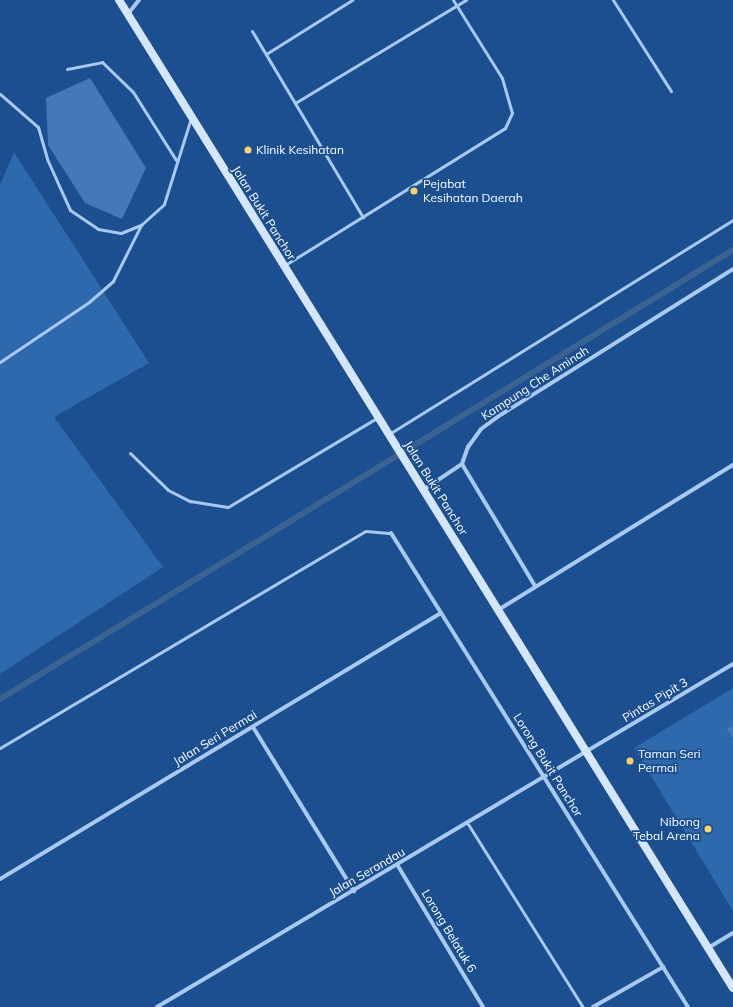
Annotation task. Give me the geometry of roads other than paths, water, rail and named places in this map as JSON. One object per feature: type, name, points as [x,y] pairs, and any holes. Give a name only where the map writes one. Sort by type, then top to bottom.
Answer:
[{"type":"main road","name":"Jalan Bukit Panchor","points":[[120,0],[191,118],[377,418],[733,988]]},
{"type":"street","points":[[128,14],[139,0]]},
{"type":"street","name":"Kampung Che Aminah","points":[[462,464],[468,447],[482,429],[502,414],[733,269]]},
{"type":"street","points":[[423,490],[462,464],[535,586]]},
{"type":"street","points":[[498,610],[733,465]]},
{"type":"street","name":"Lorong Bukit Panchor","points":[[391,533],[688,1007]]},
{"type":"street","name":"Jalan Seri Permai","points":[[0,880],[441,613]]},
{"type":"street","name":"Pintas Pipit 3","points":[[586,753],[733,664]]},
{"type":"street","points":[[253,727],[354,891]]},
{"type":"street","name":"Jalan Serandau","points":[[157,1007],[545,779],[586,753]]},
{"type":"street","name":"Lorong Belatuk 6","points":[[398,866],[483,1007]]},
{"type":"street","points":[[708,948],[733,933]]},
{"type":"street","points":[[593,1007],[663,967]]},
{"type":"lane","points":[[266,54],[352,0]]},
{"type":"lane","points":[[283,266],[505,128],[512,113],[502,78],[453,0]]},
{"type":"lane","points":[[294,103],[466,0]]},
{"type":"lane","points":[[613,0],[671,91]]},
{"type":"lane","points":[[252,31],[363,216]]},
{"type":"lane","points":[[67,69],[102,62],[133,92],[176,160]]},
{"type":"lane","points":[[0,94],[38,127],[47,159],[70,210],[98,229],[121,233],[141,225]]},
{"type":"lane","points":[[0,362],[88,302],[112,281],[141,225],[164,204],[174,181],[176,160],[191,118]]},
{"type":"lane","points":[[388,434],[733,220]]},
{"type":"lane","points":[[130,453],[168,490],[190,501],[228,507],[377,418]]},
{"type":"lane","points":[[0,748],[366,531],[391,533]]},
{"type":"lane","points":[[468,824],[583,1007]]},
{"type":"waterway","points":[[0,699],[733,250]]},
{"type":"place","name":"Klinik Kesihatan","points":[[248,150]]},
{"type":"place","name":"Pejabat Kesihatan Daerah","points":[[414,191]]},
{"type":"place","name":"Taman Seri Permai","points":[[630,761]]},
{"type":"place","name":"Nibong Tebal Arena","points":[[708,829]]}]
